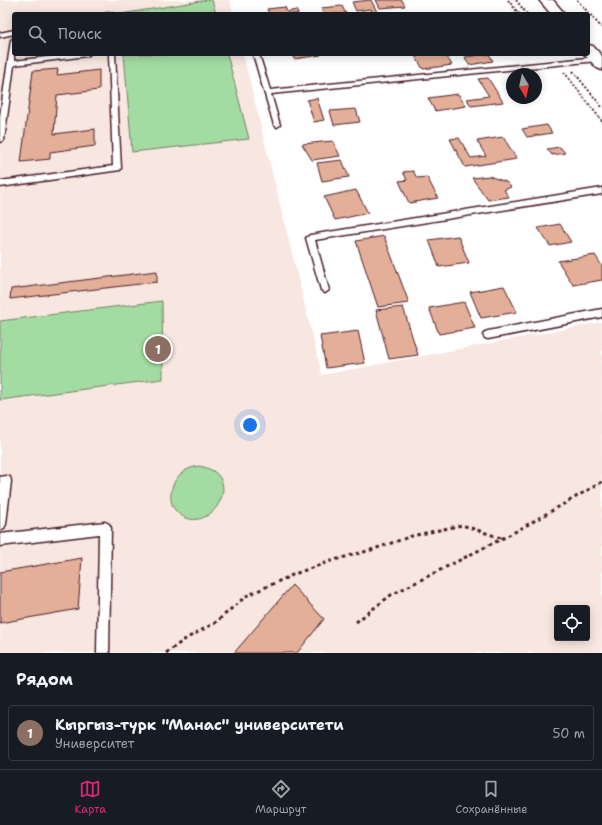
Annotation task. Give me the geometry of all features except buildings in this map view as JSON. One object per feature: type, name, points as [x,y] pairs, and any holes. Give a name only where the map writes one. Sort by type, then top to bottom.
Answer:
[{"type":"main road","points":[[546,0],[556,12]]},
{"type":"lane","points":[[0,35],[12,32]]},
{"type":"lane","points":[[0,140],[12,55]]},
{"type":"lane","points":[[11,63],[70,56]]},
{"type":"lane","points":[[0,184],[117,168],[112,56]]},
{"type":"lane","points":[[257,56],[277,125]]},
{"type":"lane","points":[[268,92],[596,58]]},
{"type":"lane","points":[[325,290],[310,238],[602,191]]},
{"type":"lane","points":[[488,335],[602,313]]},
{"type":"lane","points":[[0,482],[6,481],[0,524]]},
{"type":"lane","points":[[0,540],[106,528],[103,653]]},
{"type":"path","points":[[508,0],[517,12]]},
{"type":"path","points":[[516,0],[525,12]]},
{"type":"path","points":[[577,0],[588,12]]},
{"type":"path","points":[[590,15],[602,28]]},
{"type":"path","points":[[565,62],[602,107]]},
{"type":"path","points":[[557,63],[602,121]]},
{"type":"path","points":[[356,622],[391,595],[501,538],[602,482]]},
{"type":"path","points":[[166,653],[187,638],[215,623],[246,596],[297,573],[334,560],[371,550],[412,536],[462,525],[501,538]]},
{"type":"shaded area","points":[[0,0],[230,0],[233,12],[12,12],[12,56],[243,56],[322,375],[602,322],[602,653],[0,653]]},
{"type":"green space","points":[[212,0],[215,12],[133,12]]},
{"type":"green space","points":[[124,56],[228,56],[249,139],[132,152]]},
{"type":"green space","points":[[162,301],[163,379],[0,400],[0,321]]},
{"type":"green space","points":[[199,466],[214,471],[221,481],[223,492],[219,503],[212,512],[202,518],[190,519],[178,513],[174,509],[171,498],[172,487],[182,473],[188,469]]},
{"type":"place","name":"Кыргыз-түрк \"Манас\" университети","points":[[158,349]]}]
